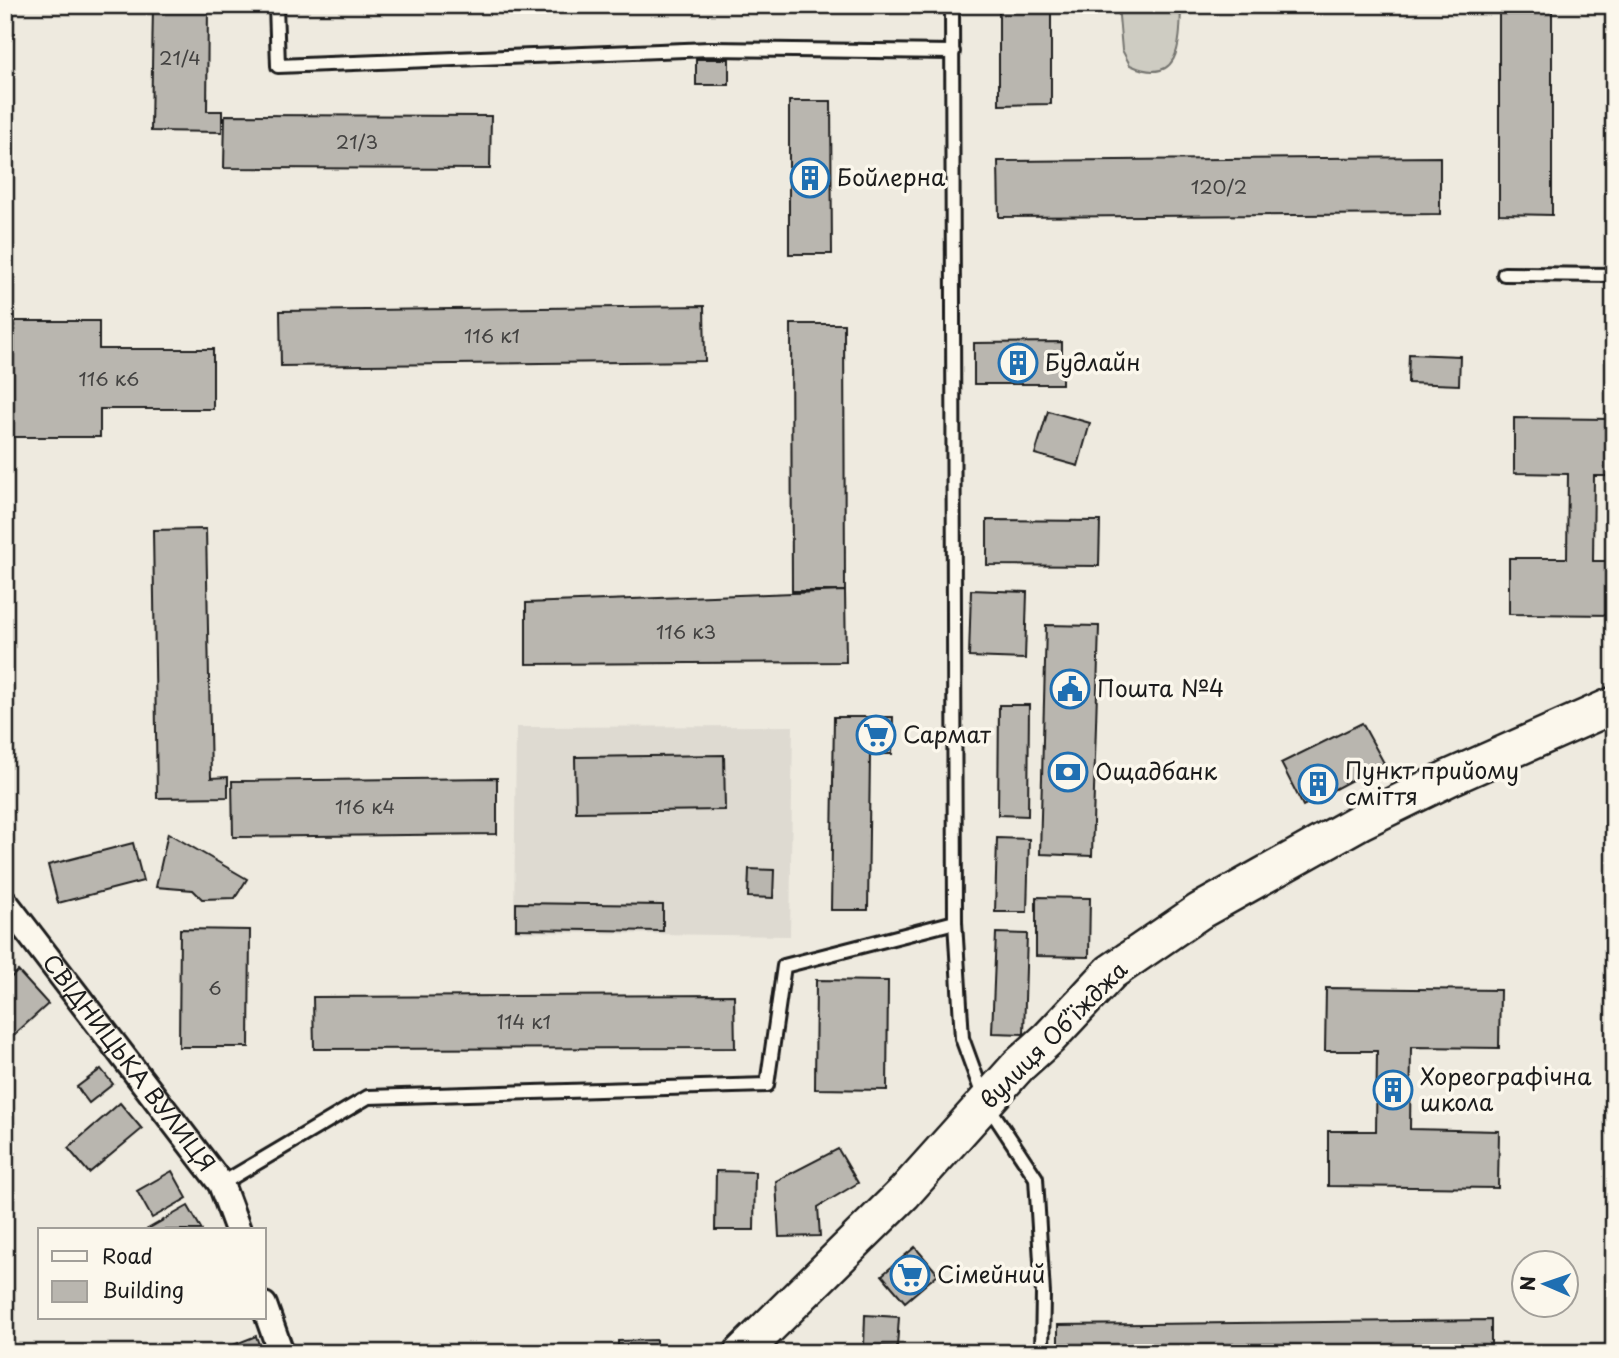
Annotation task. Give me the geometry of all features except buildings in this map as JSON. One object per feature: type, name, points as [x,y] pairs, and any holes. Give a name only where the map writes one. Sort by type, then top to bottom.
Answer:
[{"type":"street","name":"вулиця Обʼїжджа","points":[[742,1353],[904,1193],[985,1101],[1111,972],[1200,911],[1361,821],[1449,778],[1614,705]]},
{"type":"street","name":"СВІДНИЦЬКА ВУЛИЦЯ","points":[[5,902],[221,1184],[237,1228]]},
{"type":"street","points":[[266,1311],[281,1353]]},
{"type":"lane","points":[[276,5],[278,66],[710,49],[953,52]]},
{"type":"lane","points":[[952,5],[955,922],[962,1038],[985,1101],[1036,1178],[1043,1294],[1042,1353]]},
{"type":"lane","points":[[1504,274],[1614,275]]},
{"type":"lane","points":[[221,1184],[368,1097],[767,1086],[784,966],[955,922]]},
{"type":"shaded area","points":[[1118,5],[1181,5],[1178,46],[1168,66],[1159,71],[1147,71],[1130,65],[1122,50]]},
{"type":"shaded area","points":[[793,726],[790,936],[514,932],[516,727]]},
{"type":"place","name":"Бойлерна","points":[[810,178]]},
{"type":"place","name":"Будлайн","points":[[1018,363]]},
{"type":"place","name":"Пошта №4","points":[[1070,689]]},
{"type":"place","name":"Сармат","points":[[876,735]]},
{"type":"place","name":"Ощадбанк","points":[[1068,772]]},
{"type":"place","name":"Пункт прийому сміття","points":[[1318,784]]},
{"type":"place","name":"Хореографічна школа","points":[[1393,1090]]},
{"type":"place","name":"Сімейний","points":[[910,1275]]}]
